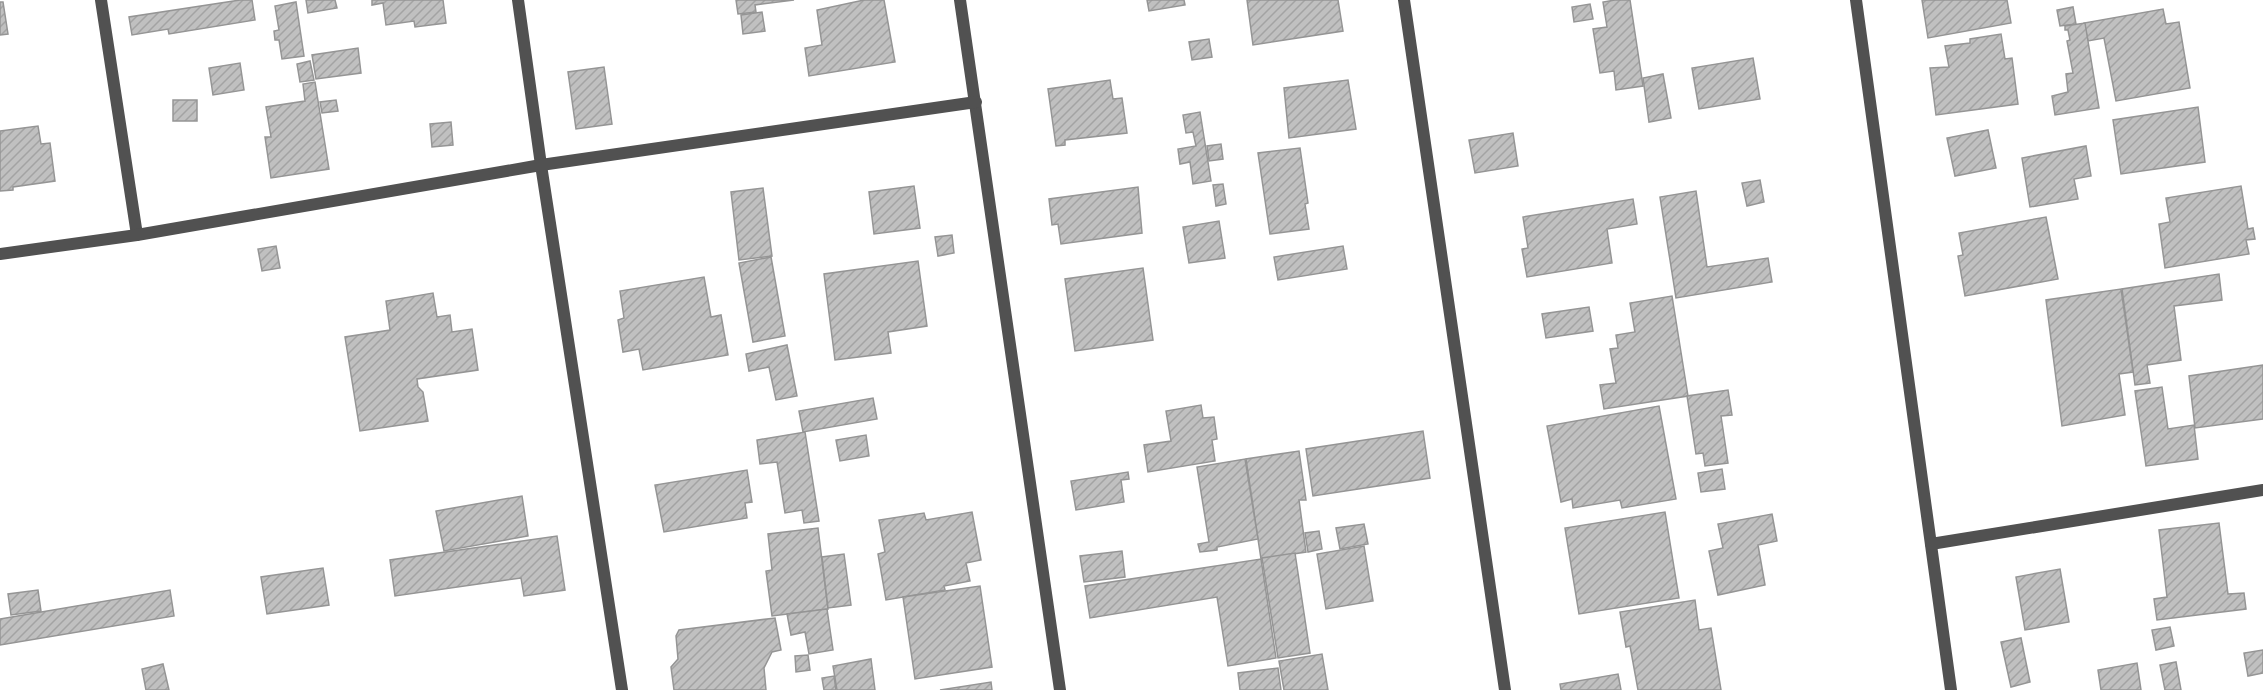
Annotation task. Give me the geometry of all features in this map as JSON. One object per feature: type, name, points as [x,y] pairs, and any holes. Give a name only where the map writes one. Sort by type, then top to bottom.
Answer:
[{"type":"street","points":[[101,0],[137,236]]},
{"type":"street","points":[[518,0],[541,165],[622,690]]},
{"type":"street","points":[[960,0],[1060,690]]},
{"type":"street","points":[[1404,0],[1505,690]]},
{"type":"street","points":[[1856,0],[1951,690]]},
{"type":"street","points":[[0,254],[137,236],[541,165],[976,102]]},
{"type":"street","points":[[1931,544],[2263,490]]},
{"type":"building","points":[[252,0],[255,20],[169,34],[168,29],[132,35],[129,17]]},
{"type":"building","points":[[306,0],[335,0],[337,8],[308,13]]},
{"type":"building","points":[[372,0],[443,0],[446,23],[415,27],[414,21],[386,25],[383,3],[372,5]]},
{"type":"building","points":[[736,0],[794,0],[755,5],[756,12],[738,14]]},
{"type":"building","points":[[864,0],[884,0],[895,62],[809,76],[805,48],[822,45],[817,10]]},
{"type":"building","points":[[1147,0],[1184,0],[1185,5],[1149,11]]},
{"type":"building","points":[[1247,0],[1338,0],[1343,31],[1253,45]]},
{"type":"building","points":[[1630,0],[1643,86],[1616,90],[1614,71],[1600,73],[1593,29],[1607,27],[1603,2]]},
{"type":"building","points":[[1922,0],[2007,0],[2011,23],[1928,38]]},
{"type":"building","points":[[0,2],[3,2],[8,34],[0,35]]},
{"type":"building","points":[[296,2],[304,56],[282,59],[279,40],[275,40],[274,31],[279,30],[275,6]]},
{"type":"building","points":[[1590,4],[1593,19],[1574,22],[1572,7]]},
{"type":"building","points":[[2073,7],[2076,24],[2060,26],[2057,10]]},
{"type":"building","points":[[2163,9],[2166,24],[2179,22],[2190,88],[2116,101],[2104,38],[2088,41],[2084,23]]},
{"type":"building","points":[[762,12],[765,31],[743,34],[741,15]]},
{"type":"building","points":[[2085,23],[2099,108],[2055,115],[2052,96],[2068,92],[2066,74],[2073,73],[2067,41],[2070,40],[2065,26]]},
{"type":"building","points":[[2001,34],[2005,59],[2012,58],[2018,104],[1936,115],[1930,68],[1949,67],[1945,46],[1970,43],[1970,39]]},
{"type":"building","points":[[1209,39],[1212,57],[1192,60],[1189,42]]},
{"type":"building","points":[[358,48],[361,73],[316,79],[312,55]]},
{"type":"building","points":[[1753,58],[1760,99],[1699,109],[1692,68]]},
{"type":"building","points":[[310,61],[314,80],[300,82],[297,64]]},
{"type":"building","points":[[240,63],[244,90],[213,95],[209,68]]},
{"type":"building","points":[[604,67],[612,124],[576,129],[568,72]]},
{"type":"building","points":[[1663,74],[1671,118],[1649,122],[1643,78]]},
{"type":"building","points":[[1110,80],[1113,99],[1122,98],[1127,133],[1065,140],[1065,145],[1056,146],[1048,89]]},
{"type":"building","points":[[1348,80],[1356,129],[1289,138],[1284,88]]},
{"type":"building","points":[[315,82],[329,169],[271,178],[265,137],[271,137],[266,107],[305,101],[303,84]]},
{"type":"building","points":[[173,100],[197,100],[197,121],[173,121]]},
{"type":"building","points":[[336,100],[338,111],[322,113],[320,102]]},
{"type":"building","points":[[2198,107],[2205,162],[2121,174],[2113,120]]},
{"type":"building","points":[[1200,112],[1211,181],[1193,184],[1190,162],[1180,164],[1178,149],[1196,146],[1193,132],[1186,133],[1183,115]]},
{"type":"building","points":[[451,122],[453,145],[432,147],[430,124]]},
{"type":"building","points":[[38,126],[41,144],[50,143],[55,181],[0,191],[0,131]]},
{"type":"building","points":[[1988,130],[1996,168],[1955,176],[1947,138]]},
{"type":"building","points":[[1513,133],[1518,166],[1475,173],[1469,140]]},
{"type":"building","points":[[1221,144],[1223,159],[1209,161],[1207,146]]},
{"type":"building","points":[[2086,146],[2091,176],[2074,179],[2078,199],[2030,207],[2022,158]]},
{"type":"building","points":[[1300,148],[1308,203],[1305,204],[1309,229],[1270,234],[1258,153]]},
{"type":"building","points":[[1760,180],[1764,202],[1747,206],[1742,183]]},
{"type":"building","points":[[1223,184],[1226,204],[1216,206],[1213,185]]},
{"type":"building","points":[[914,186],[920,228],[874,234],[869,192]]},
{"type":"building","points":[[2241,186],[2248,229],[2253,228],[2255,239],[2246,240],[2249,254],[2165,268],[2159,224],[2170,222],[2166,198]]},
{"type":"building","points":[[1138,187],[1142,233],[1061,244],[1058,224],[1052,225],[1049,199]]},
{"type":"building","points":[[763,188],[772,256],[739,260],[731,192]]},
{"type":"building","points":[[1696,191],[1707,267],[1768,258],[1772,282],[1676,298],[1660,197]]},
{"type":"building","points":[[1633,199],[1637,224],[1607,229],[1612,263],[1527,277],[1522,249],[1528,248],[1523,217]]},
{"type":"building","points":[[2046,217],[2058,279],[1965,296],[1958,256],[1963,255],[1959,233]]},
{"type":"building","points":[[1219,221],[1225,258],[1189,263],[1183,227]]},
{"type":"building","points":[[952,235],[954,253],[938,256],[935,237]]},
{"type":"building","points":[[276,246],[280,268],[262,271],[258,249]]},
{"type":"building","points":[[1343,246],[1347,269],[1278,280],[1274,257]]},
{"type":"building","points":[[771,257],[785,336],[753,342],[739,263]]},
{"type":"building","points":[[918,261],[927,326],[888,332],[891,353],[835,360],[824,274]]},
{"type":"building","points":[[1143,268],[1153,340],[1075,351],[1065,279]]},
{"type":"building","points":[[2219,274],[2222,300],[2174,306],[2181,360],[2147,365],[2150,383],[2135,385],[2122,289]]},
{"type":"building","points":[[704,277],[711,317],[721,315],[728,355],[643,370],[639,349],[623,352],[618,320],[624,318],[620,291]]},
{"type":"building","points":[[2121,289],[2133,372],[2119,374],[2125,415],[2062,426],[2046,300]]},
{"type":"building","points":[[433,293],[437,317],[450,315],[452,332],[472,329],[478,370],[417,379],[418,387],[423,392],[428,421],[360,431],[345,337],[390,330],[386,301]]},
{"type":"building","points":[[1672,296],[1688,396],[1604,409],[1600,385],[1616,383],[1610,349],[1618,348],[1616,335],[1635,332],[1630,303]]},
{"type":"building","points":[[1589,307],[1593,331],[1546,338],[1542,314]]},
{"type":"building","points":[[787,345],[797,396],[776,400],[769,367],[749,371],[746,354]]},
{"type":"building","points":[[2263,365],[2263,419],[2195,428],[2189,376]]},
{"type":"building","points":[[2162,387],[2168,429],[2194,425],[2198,459],[2146,466],[2135,391]]},
{"type":"building","points":[[1728,390],[1732,415],[1721,416],[1728,463],[1705,466],[1703,453],[1696,454],[1687,396]]},
{"type":"building","points":[[873,398],[877,419],[803,432],[799,411]]},
{"type":"building","points":[[1201,405],[1203,418],[1214,417],[1217,439],[1212,440],[1215,461],[1148,472],[1144,445],[1171,441],[1166,411]]},
{"type":"building","points":[[1659,406],[1676,499],[1622,508],[1620,500],[1573,508],[1572,499],[1561,502],[1547,426]]},
{"type":"building","points":[[1423,431],[1430,478],[1313,496],[1306,449]]},
{"type":"building","points":[[805,432],[819,521],[804,523],[802,510],[785,513],[777,462],[760,464],[757,440]]},
{"type":"building","points":[[866,435],[869,456],[840,461],[836,440]]},
{"type":"building","points":[[1299,451],[1306,500],[1299,500],[1306,552],[1261,559],[1246,459]]},
{"type":"building","points":[[1245,459],[1258,539],[1200,552],[1198,544],[1209,542],[1197,467]]},
{"type":"building","points":[[1722,469],[1725,489],[1701,492],[1698,473]]},
{"type":"building","points":[[747,470],[752,502],[745,503],[747,518],[664,532],[655,485]]},
{"type":"building","points":[[1128,472],[1129,479],[1121,480],[1124,502],[1076,510],[1071,481]]},
{"type":"building","points":[[522,496],[528,536],[444,551],[436,511]]},
{"type":"building","points":[[972,512],[981,560],[966,563],[970,581],[944,586],[945,590],[886,600],[878,554],[885,552],[879,520],[924,513],[926,520]]},
{"type":"building","points":[[1665,512],[1679,598],[1579,614],[1565,528]]},
{"type":"building","points":[[1772,514],[1777,541],[1758,545],[1765,585],[1718,595],[1709,551],[1723,548],[1718,524]]},
{"type":"building","points":[[2219,523],[2228,594],[2244,593],[2246,609],[2157,620],[2154,599],[2167,597],[2159,530]]},
{"type":"building","points":[[1364,524],[1368,544],[1340,549],[1336,528]]},
{"type":"building","points":[[818,528],[828,609],[772,616],[766,571],[772,570],[768,534]]},
{"type":"building","points":[[1319,531],[1322,549],[1308,552],[1305,533]]},
{"type":"building","points":[[557,536],[565,590],[524,596],[521,578],[395,596],[390,560]]},
{"type":"building","points":[[1364,546],[1373,601],[1326,609],[1317,554]]},
{"type":"building","points":[[1122,551],[1125,577],[1084,582],[1080,556]]},
{"type":"building","points":[[1295,553],[1310,653],[1278,658],[1262,558]]},
{"type":"building","points":[[844,554],[851,605],[828,608],[822,557]]},
{"type":"building","points":[[1261,559],[1276,658],[1228,666],[1217,597],[1090,618],[1085,586]]},
{"type":"building","points":[[323,568],[329,605],[267,614],[261,577]]},
{"type":"building","points":[[2060,569],[2069,622],[2025,630],[2016,577]]},
{"type":"building","points":[[980,586],[992,667],[915,679],[903,597]]},
{"type":"building","points":[[38,590],[41,611],[11,615],[8,594]]},
{"type":"building","points":[[170,590],[174,616],[0,645],[0,619]]},
{"type":"building","points":[[1695,600],[1699,630],[1711,628],[1721,690],[1638,690],[1630,646],[1626,647],[1620,612]]},
{"type":"building","points":[[827,609],[833,650],[809,654],[805,632],[791,635],[787,614]]},
{"type":"building","points":[[775,618],[781,650],[772,652],[764,668],[766,690],[674,690],[671,667],[678,659],[676,636],[679,630]]},
{"type":"building","points":[[2170,627],[2174,646],[2156,650],[2152,630]]},
{"type":"building","points":[[2021,638],[2030,682],[2011,687],[2001,642]]},
{"type":"building","points":[[2263,650],[2263,673],[2248,676],[2244,653]]},
{"type":"building","points":[[1322,654],[1328,690],[1284,690],[1279,661]]},
{"type":"building","points":[[808,655],[810,670],[796,672],[795,656]]},
{"type":"building","points":[[871,659],[875,690],[837,690],[833,666]]},
{"type":"building","points":[[2176,662],[2181,690],[2165,690],[2160,665]]},
{"type":"building","points":[[2137,663],[2141,690],[2101,690],[2098,670]]},
{"type":"building","points":[[163,664],[169,690],[146,690],[142,669]]},
{"type":"building","points":[[1278,668],[1281,690],[1240,690],[1238,673]]},
{"type":"building","points":[[1618,674],[1621,690],[1561,690],[1560,684]]},
{"type":"building","points":[[834,676],[836,690],[824,690],[822,678]]},
{"type":"building","points":[[991,682],[992,690],[940,690]]}]
